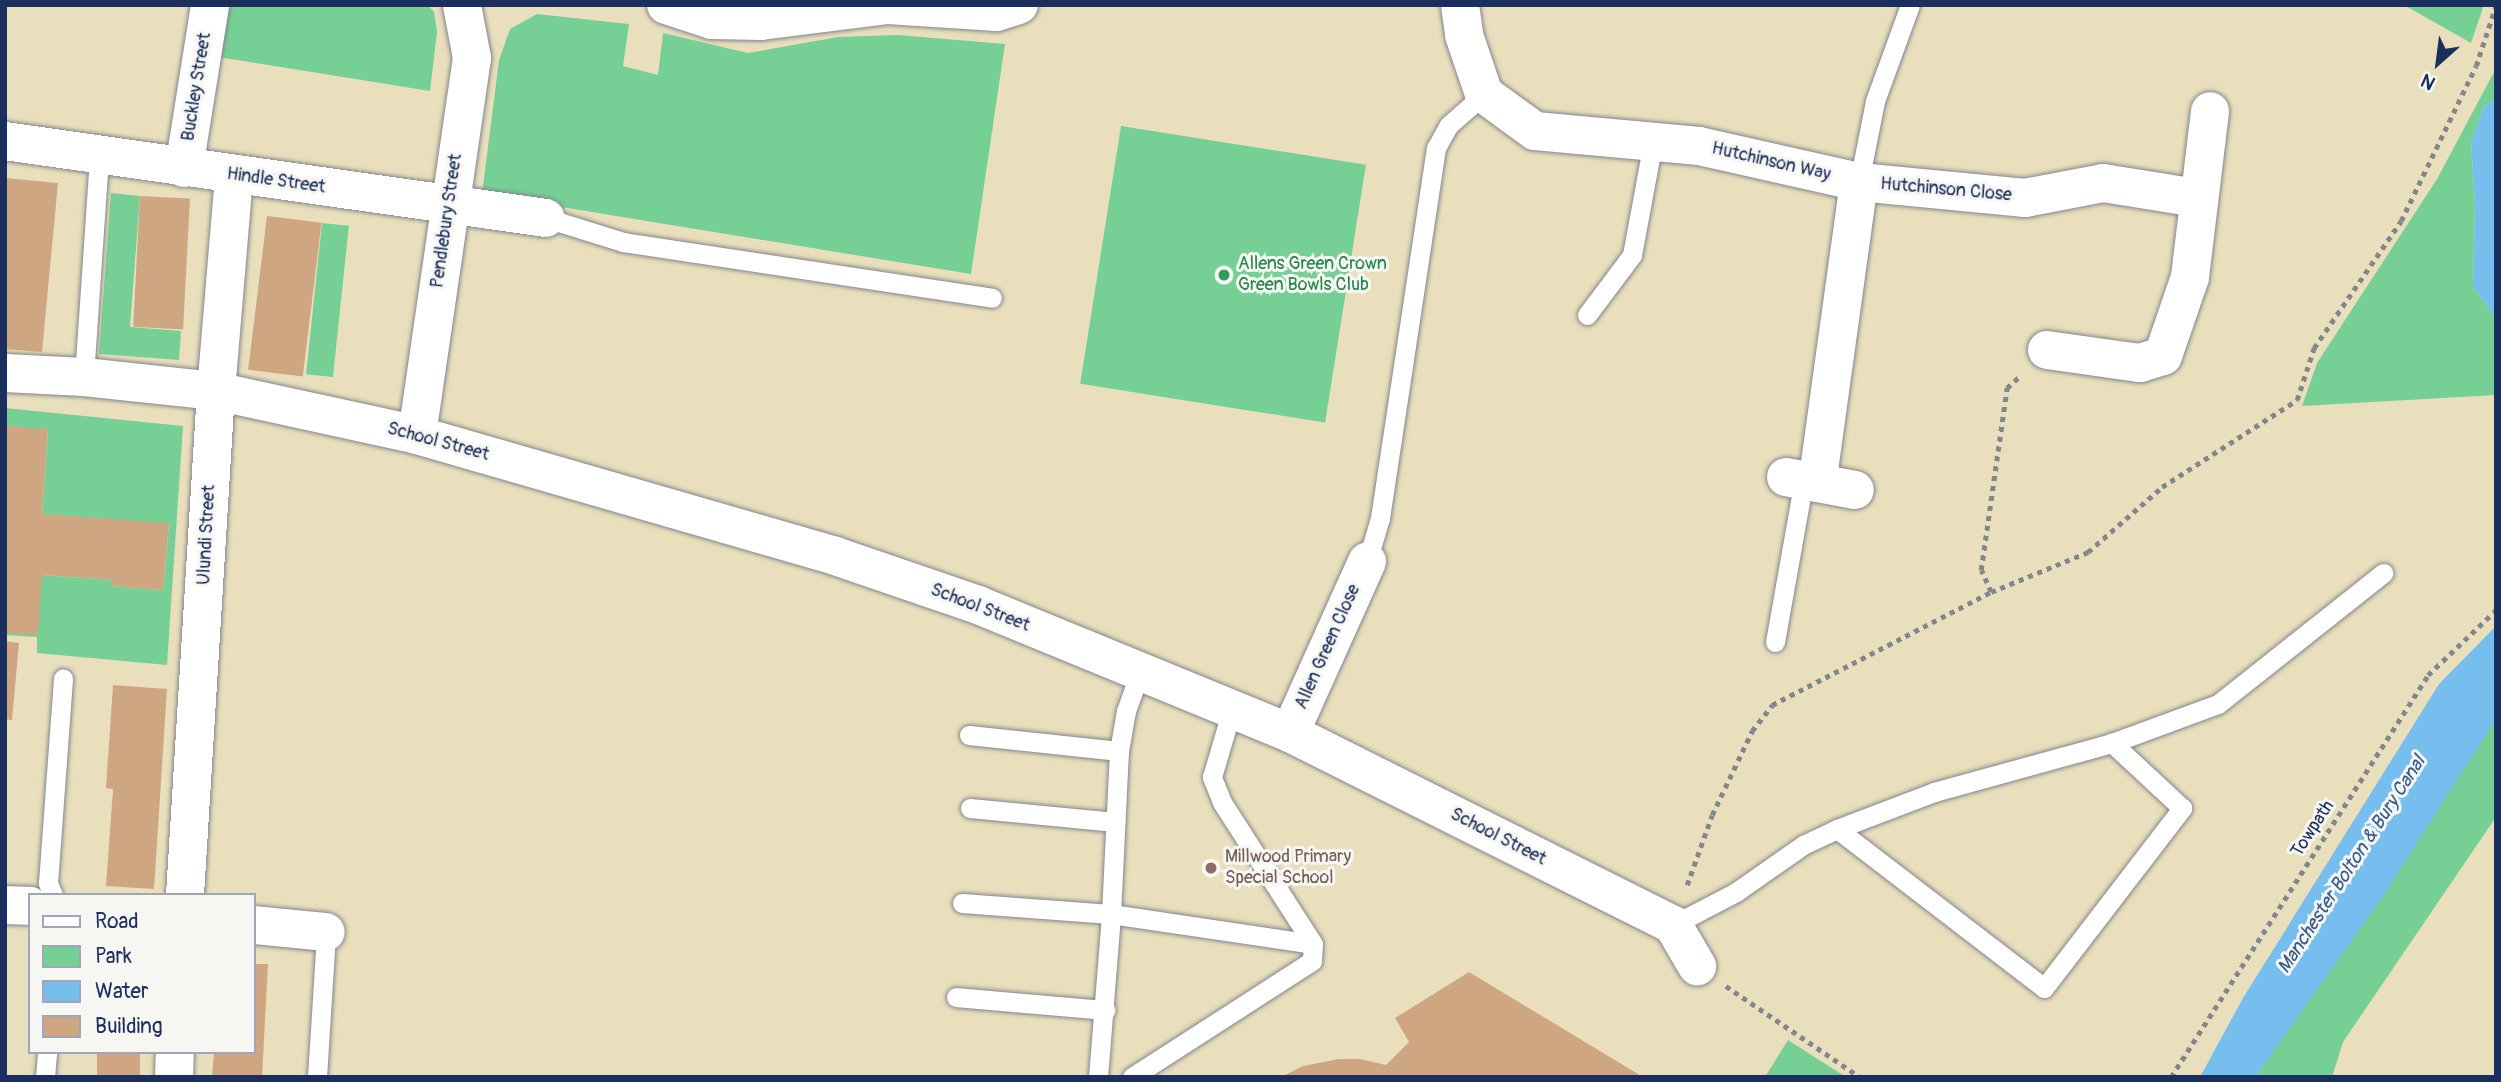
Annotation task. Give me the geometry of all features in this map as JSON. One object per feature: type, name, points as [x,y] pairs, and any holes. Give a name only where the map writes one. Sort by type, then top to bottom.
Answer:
[{"type":"street","name":"Buckley Street","points":[[184,168],[210,5]]},
{"type":"street","points":[[666,5],[712,20],[760,13],[888,5],[996,12],[1019,5]]},
{"type":"street","points":[[1460,5],[1464,35],[1484,94]]},
{"type":"street","name":"Pendlebury Street","points":[[417,435],[472,58],[464,6]]},
{"type":"street","name":"Hutchinson Way","points":[[1484,94],[1535,131],[1699,146],[1859,182]]},
{"type":"street","points":[[2047,350],[2140,363],[2163,356],[2190,277],[2197,198],[2210,111]]},
{"type":"street","name":"Hindle Street","points":[[5,141],[234,176],[547,218]]},
{"type":"street","name":"Ulundi Street","points":[[186,893],[216,391],[234,176]]},
{"type":"street","points":[[1855,490],[1802,480],[1859,182]]},
{"type":"street","name":"Hutchinson Close","points":[[1859,182],[2025,198],[2103,183],[2197,198]]},
{"type":"street","name":"School Street","points":[[5,373],[84,377],[216,391],[417,435],[835,556],[978,605],[1290,733],[1673,925]]},
{"type":"street","name":"Allen Green Close","points":[[1290,733],[1367,562]]},
{"type":"street","points":[[5,905],[28,906]]},
{"type":"street","points":[[256,925],[326,932]]},
{"type":"street","points":[[1673,925],[1697,966]]},
{"type":"street","points":[[174,1077],[175,1054]]},
{"type":"lane","points":[[1859,182],[1875,102],[1910,5]]},
{"type":"lane","points":[[1367,562],[1380,518],[1436,148],[1449,125],[1484,94]]},
{"type":"lane","points":[[1587,315],[1632,255],[1653,142]]},
{"type":"lane","points":[[84,377],[99,156]]},
{"type":"lane","points":[[547,218],[623,242],[992,298]]},
{"type":"lane","points":[[1775,642],[1802,480]]},
{"type":"lane","points":[[1673,925],[1736,892],[1803,845],[1837,829],[1934,792],[2112,743],[2218,704],[2383,573]]},
{"type":"lane","points":[[1098,1077],[1105,1010],[1119,751],[1126,711],[1140,671]]},
{"type":"lane","points":[[52,893],[48,883],[63,679]]},
{"type":"lane","points":[[1132,1077],[1312,961],[1313,944],[1222,802],[1212,777],[1232,709]]},
{"type":"lane","points":[[969,735],[1119,751]]},
{"type":"lane","points":[[1837,829],[2045,988],[2182,808],[2112,743]]},
{"type":"lane","points":[[970,808],[1115,822]]},
{"type":"lane","points":[[962,903],[1111,914],[1313,944]]},
{"type":"lane","points":[[317,1077],[326,932]]},
{"type":"lane","points":[[956,997],[1105,1010]]},
{"type":"lane","points":[[45,1077],[47,1054]]},
{"type":"path","points":[[1673,925],[1712,815],[1752,732],[1772,705],[1991,592],[2088,552],[2162,487],[2297,400],[2314,348],[2401,221],[2476,66],[2496,5]]},
{"type":"path","points":[[1991,592],[1981,570],[2007,388],[2047,350]]},
{"type":"path","name":"Towpath","points":[[2171,1077],[2428,675],[2496,610]]},
{"type":"path","points":[[1697,966],[1860,1077]]},
{"type":"green space","points":[[230,5],[428,5],[434,12],[437,32],[430,91],[218,57]]},
{"type":"green space","points":[[2404,5],[2484,5],[2471,43]]},
{"type":"green space","points":[[537,14],[629,24],[623,66],[658,75],[663,33],[748,53],[838,37],[898,35],[1005,44],[971,274],[482,194],[499,60],[510,29]]},
{"type":"green space","points":[[2494,72],[2496,100],[2484,106],[2471,142],[2475,204],[2473,286],[2496,318],[2496,395],[2302,406],[2317,363],[2437,179]]},
{"type":"green space","name":"Allens Green Crown Green Bowls Club","points":[[1121,126],[1366,165],[1325,423],[1080,384]]},
{"type":"green space","points":[[111,193],[140,196],[130,327],[181,331],[179,360],[99,354]]},
{"type":"green space","points":[[322,223],[349,226],[333,377],[306,374]]},
{"type":"green space","points":[[5,408],[183,426],[167,665],[37,653],[37,637],[5,635],[42,575],[112,580],[112,586],[163,590],[169,524],[42,514],[48,430],[5,426]]},
{"type":"green space","points":[[2496,717],[2496,817],[2343,1042],[2332,1077],[2255,1077]]},
{"type":"green space","points":[[1788,1040],[1846,1077],[1765,1077]]},
{"type":"water","points":[[2496,100],[2496,318],[2473,286],[2475,204],[2471,142],[2484,106]]},
{"type":"water","name":"Manchester Bolton & Bury Canal","points":[[2496,626],[2496,719],[2379,902],[2255,1077],[2200,1077],[2243,998],[2439,684]]},
{"type":"building","points":[[5,178],[58,183],[42,352],[5,349]]},
{"type":"building","points":[[140,196],[190,199],[183,329],[133,327]]},
{"type":"building","points":[[267,216],[322,223],[303,377],[248,370]]},
{"type":"building","points":[[5,426],[48,429],[42,514],[169,523],[163,590],[111,586],[112,580],[42,575],[38,635],[5,633]]},
{"type":"building","points":[[5,641],[19,643],[12,720],[5,719]]},
{"type":"building","points":[[113,685],[167,689],[154,889],[106,886],[113,789],[106,788]]},
{"type":"building","points":[[256,964],[268,964],[262,1077],[212,1077],[214,1054],[256,1054]]},
{"type":"building","points":[[1469,972],[1643,1077],[1281,1077],[1303,1066],[1339,1059],[1360,1059],[1386,1065],[1409,1042],[1395,1018]]},
{"type":"building","points":[[97,1054],[140,1054],[140,1077],[97,1077]]},
{"type":"place","name":"Allens Green Crown Green Bowls Club","points":[[1224,275]]},
{"type":"place","name":"Millwood Primary Special School","points":[[1211,868]]}]
